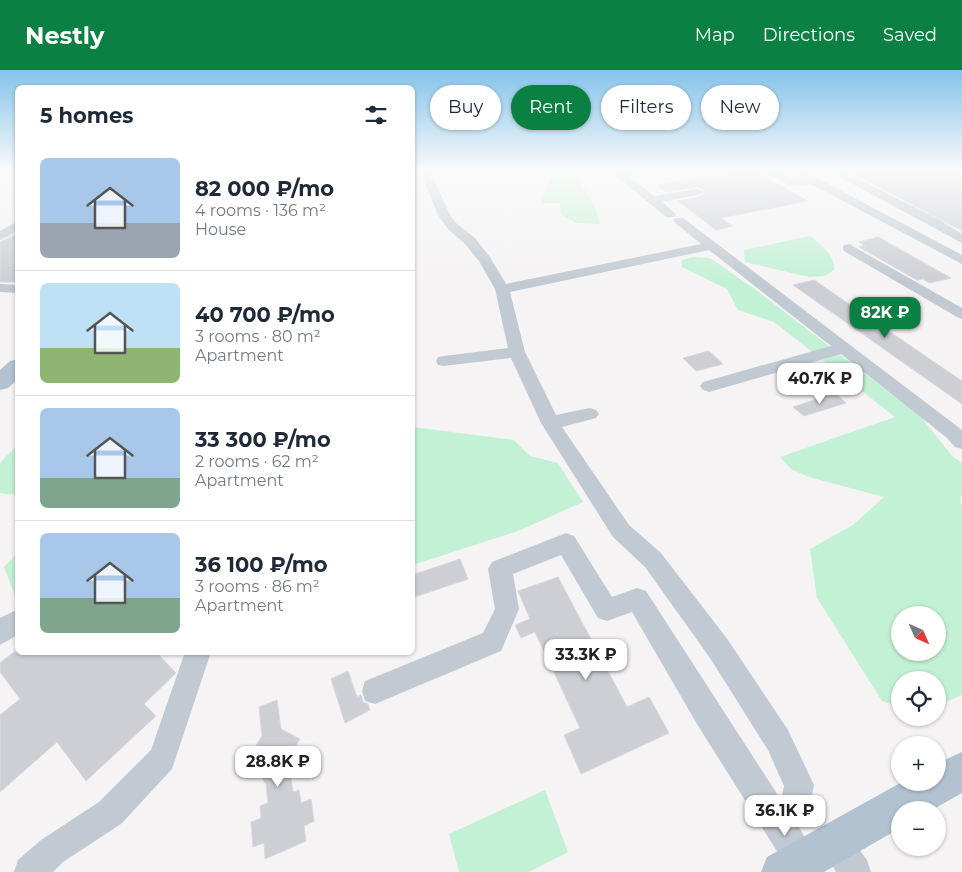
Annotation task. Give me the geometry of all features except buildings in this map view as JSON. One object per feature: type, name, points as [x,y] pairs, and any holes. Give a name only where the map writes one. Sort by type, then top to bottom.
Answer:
[{"type":"main road","points":[[0,383],[15,369]]},
{"type":"main road","points":[[814,857],[962,772]]},
{"type":"street","points":[[441,207],[452,226],[475,247],[502,289],[517,352],[550,423],[621,531],[653,560],[719,649],[778,740],[799,784],[794,808],[814,857]]},
{"type":"street","points":[[663,207],[684,222],[710,246],[959,435]]},
{"type":"street","points":[[865,207],[960,257]]},
{"type":"street","points":[[907,207],[936,222],[962,239]]},
{"type":"street","points":[[903,228],[936,222]]},
{"type":"street","points":[[0,236],[15,227]]},
{"type":"street","points":[[502,289],[710,246]]},
{"type":"street","points":[[849,248],[962,314]]},
{"type":"street","points":[[0,288],[15,289]]},
{"type":"street","points":[[709,386],[843,348]]},
{"type":"street","points":[[444,361],[517,352]]},
{"type":"street","points":[[550,423],[590,414]]},
{"type":"street","points":[[375,690],[492,642],[507,609],[500,569],[566,543],[607,610],[637,599],[707,714],[814,857]]},
{"type":"street","points":[[0,633],[15,622]]},
{"type":"street","points":[[30,872],[52,851],[110,813],[162,759],[197,655]]},
{"type":"green space","points":[[560,207],[595,207],[599,224],[576,223],[561,214]]},
{"type":"green space","points":[[810,236],[826,250],[834,263],[835,269],[825,276],[809,277],[745,262],[744,250]]},
{"type":"green space","points":[[693,257],[710,258],[756,290],[921,417],[953,457],[962,463],[960,502],[962,505],[962,695],[946,702],[946,671],[891,671],[891,704],[882,701],[817,598],[810,549],[853,525],[884,497],[809,477],[791,469],[780,457],[895,417],[774,322],[738,310],[727,289],[682,267],[682,260]]},
{"type":"green space","points":[[415,427],[514,440],[530,456],[558,463],[583,502],[518,531],[415,564]]},
{"type":"green space","points":[[15,447],[15,495],[0,493],[0,463]]},
{"type":"green space","points":[[15,555],[15,596],[4,567]]},
{"type":"green space","points":[[545,790],[568,852],[529,872],[459,872],[449,834]]}]
